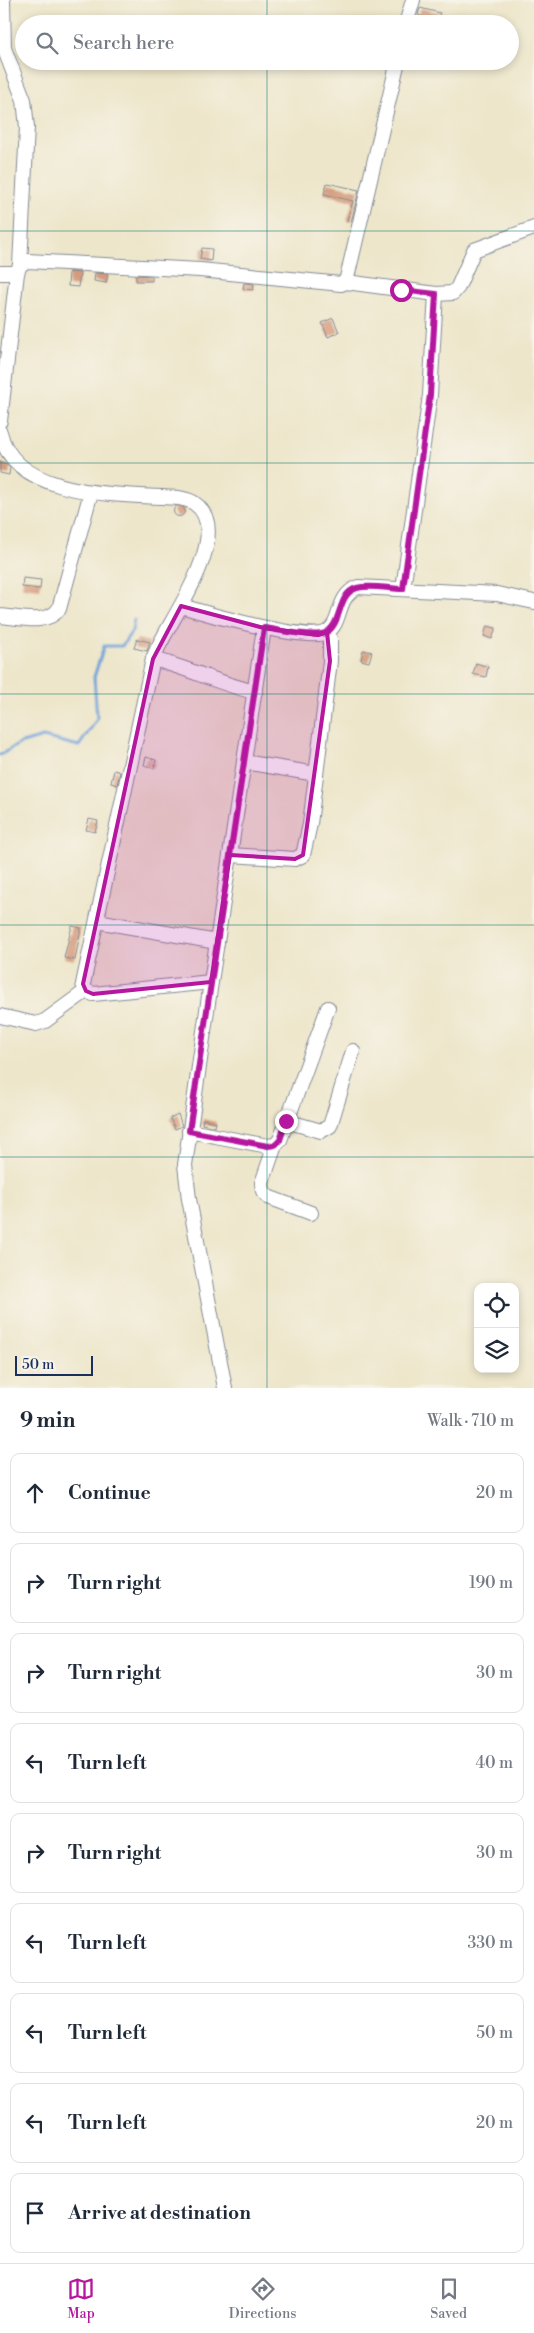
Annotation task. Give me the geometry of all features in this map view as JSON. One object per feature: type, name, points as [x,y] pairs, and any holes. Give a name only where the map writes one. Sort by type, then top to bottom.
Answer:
[{"type":"street","points":[[0,421],[19,269],[26,112],[4,48],[3,0]]},
{"type":"street","points":[[408,15],[412,0]]},
{"type":"street","points":[[346,282],[396,70]]},
{"type":"street","points":[[0,273],[19,269],[27,261],[200,270],[341,284],[346,282],[436,294],[453,294],[474,250],[534,228]]},
{"type":"street","points":[[403,589],[430,395],[436,294]]},
{"type":"street","points":[[1,440],[13,461],[32,474],[72,489],[179,498],[194,503],[204,514],[208,527],[206,544],[200,565],[181,606],[157,647],[153,659],[83,984],[86,991],[93,994],[212,982]]},
{"type":"street","points":[[0,616],[44,619],[53,616],[59,609],[91,492]]},
{"type":"street","points":[[181,606],[264,628],[318,635],[327,632],[332,626],[344,598],[350,591],[358,587],[497,594],[534,602]]},
{"type":"street","points":[[225,1388],[187,1184],[186,1165],[189,1131],[264,628]]},
{"type":"street","points":[[230,855],[294,859],[303,855],[306,847],[330,661],[330,639],[327,632]]},
{"type":"street","points":[[153,659],[178,666],[226,685],[255,692]]},
{"type":"street","points":[[244,762],[316,774]]},
{"type":"street","points":[[97,921],[217,942]]},
{"type":"street","points":[[0,1016],[36,1024],[45,1021],[86,991]]},
{"type":"street","points":[[311,1213],[268,1197],[263,1191],[262,1184],[275,1145],[280,1140],[328,1008]]},
{"type":"street","points":[[286,1121],[321,1130],[330,1126],[353,1051]]},
{"type":"street","points":[[189,1131],[268,1146],[275,1145]]},
{"type":"highlighted area","points":[[181,606],[264,628],[318,635],[327,632],[330,661],[303,855],[295,859],[230,855],[211,982],[93,994],[86,991],[83,984],[153,659]]},
{"type":"building","points":[[420,8],[440,13],[439,15],[418,15]]},
{"type":"building","points":[[327,183],[359,190],[351,222],[347,221],[353,201],[324,194]]},
{"type":"building","points":[[202,248],[212,249],[211,261],[200,259]]},
{"type":"building","points":[[69,272],[80,273],[78,287],[68,286]]},
{"type":"building","points":[[95,273],[108,274],[106,283],[94,281]]},
{"type":"building","points":[[136,275],[152,276],[152,281],[136,281]]},
{"type":"building","points":[[244,283],[254,284],[253,290],[243,289]]},
{"type":"building","points":[[333,318],[339,332],[328,337],[322,323]]},
{"type":"building","points":[[0,462],[10,467],[9,475],[0,473]]},
{"type":"building","points":[[177,506],[181,506],[184,511],[183,515],[177,516],[174,513],[174,509]]},
{"type":"building","points":[[23,578],[41,580],[40,589],[22,587]]},
{"type":"building","points":[[487,626],[496,628],[492,639],[484,636]]},
{"type":"building","points":[[137,639],[150,642],[147,651],[134,648]]},
{"type":"building","points":[[363,650],[372,652],[369,662],[361,660]]},
{"type":"building","points":[[476,663],[488,667],[486,677],[473,674]]},
{"type":"building","points":[[146,757],[156,760],[154,768],[144,765]]},
{"type":"building","points":[[114,770],[120,772],[117,785],[111,783]]},
{"type":"building","points":[[89,819],[98,821],[95,832],[86,830]]},
{"type":"building","points":[[72,926],[81,928],[75,960],[64,958]]},
{"type":"building","points":[[178,1114],[182,1126],[175,1129],[170,1118]]},
{"type":"building","points":[[203,1119],[216,1122],[215,1127],[202,1124]]},
{"type":"waterway","points":[[0,755],[19,744],[43,737],[79,746],[97,719],[94,677],[104,646],[122,646],[132,631],[134,620]]},
{"type":"route","points":[[286,1121],[280,1140],[275,1145],[268,1146],[189,1131],[264,628],[318,635],[327,632],[332,626],[344,598],[350,591],[358,587],[403,589],[430,395],[436,294],[401,290]]}]
